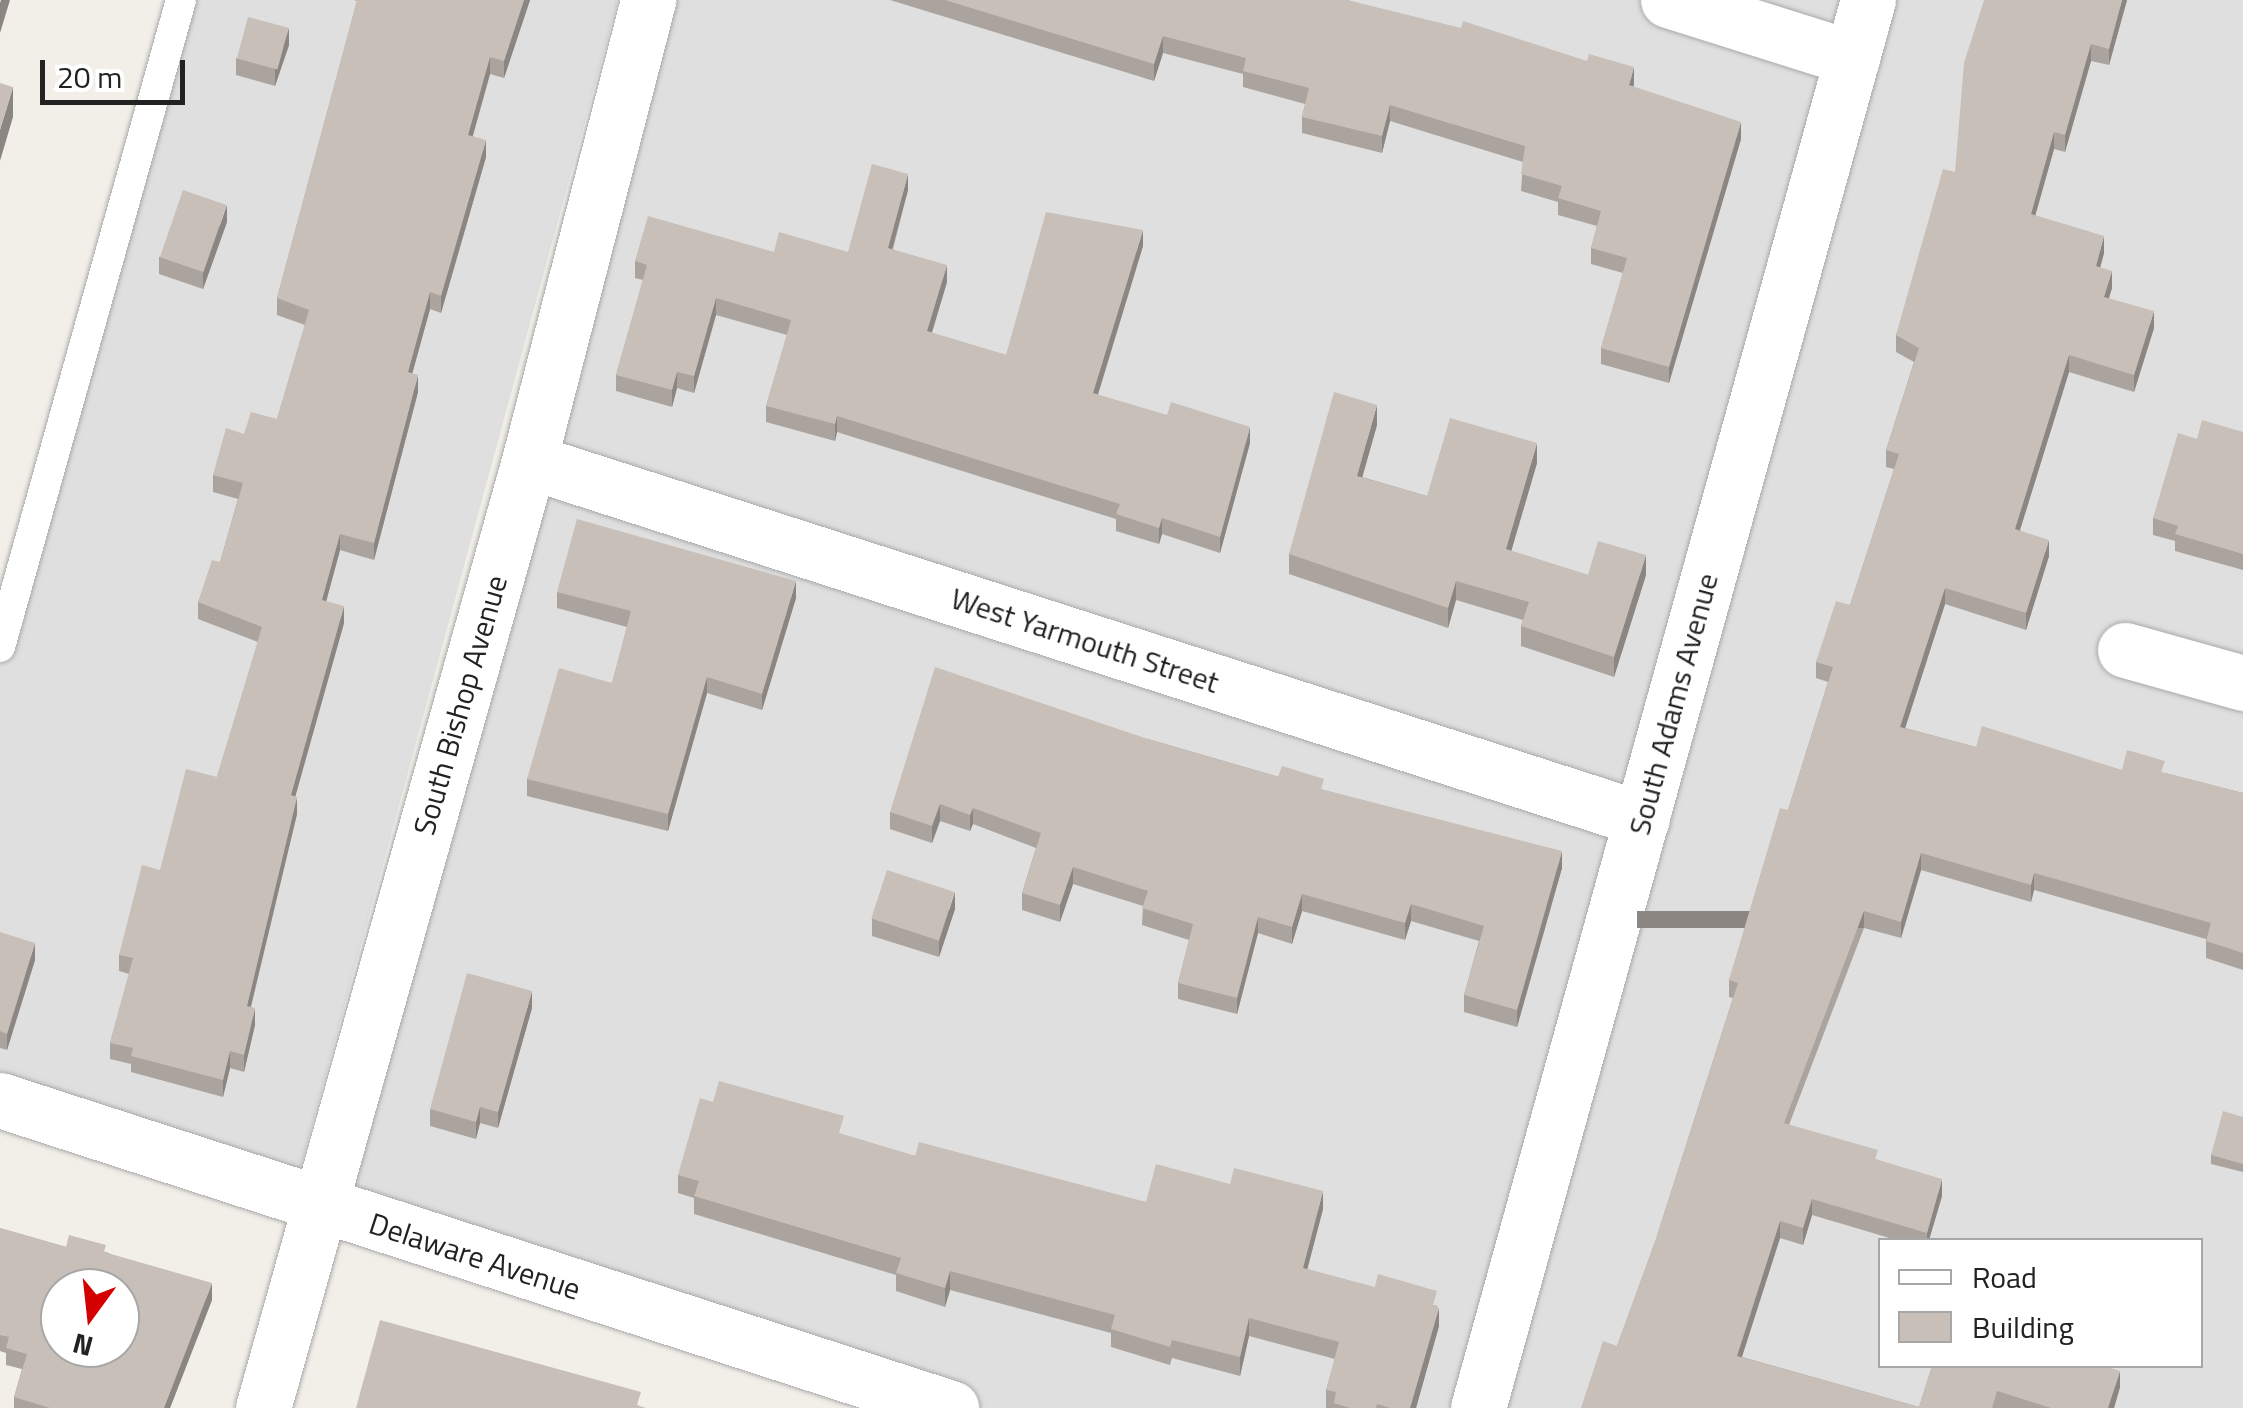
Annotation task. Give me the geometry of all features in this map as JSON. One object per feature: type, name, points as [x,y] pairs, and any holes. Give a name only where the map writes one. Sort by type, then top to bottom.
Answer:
[{"type":"street","name":"South Bishop Avenue","points":[[263,1408],[529,461],[648,0]]},
{"type":"street","points":[[1668,0],[1852,58]]},
{"type":"street","name":"South Adams Avenue","points":[[1478,1408],[1868,0]]},
{"type":"street","name":"West Yarmouth Street","points":[[529,461],[1642,818]]},
{"type":"street","points":[[2124,650],[2243,682]]},
{"type":"street","name":"Delaware Avenue","points":[[0,1100],[951,1408]]},
{"type":"lane","points":[[0,646],[182,0]]},
{"type":"shaded area","points":[[178,0],[618,0],[293,1195],[0,1115],[0,655]]},
{"type":"shaded area","points":[[660,0],[2243,0],[2243,1408],[915,1408],[296,1224]]},
{"type":"building","points":[[357,0],[524,0],[504,61],[490,57],[468,135],[486,140],[441,296],[430,292],[408,372],[418,375],[374,543],[340,534],[322,600],[344,606],[291,795],[297,797],[247,1006],[255,1008],[244,1055],[230,1051],[223,1080],[131,1056],[133,1048],[110,1043],[133,958],[119,955],[142,865],[160,870],[186,769],[217,777],[262,627],[198,602],[212,560],[220,562],[243,483],[213,475],[226,428],[244,434],[251,412],[277,419],[309,310],[277,298]]},
{"type":"building","points":[[945,0],[1347,0],[1461,28],[1463,21],[1587,61],[1589,54],[1634,67],[1629,85],[1741,122],[1669,367],[1601,348],[1627,258],[1591,248],[1601,211],[1558,198],[1562,186],[1521,174],[1525,146],[1390,105],[1382,136],[1302,117],[1309,88],[1243,71],[1246,58],[1163,36],[1154,64]]},
{"type":"building","points":[[1984,0],[2122,0],[2109,49],[2091,44],[2065,135],[2054,132],[2031,214],[2104,236],[2096,266],[2112,271],[2104,297],[2154,311],[2134,375],[2069,355],[2015,529],[2049,540],[2026,613],[1945,588],[1900,727],[1976,747],[1982,726],[2122,770],[2127,750],[2165,761],[2161,772],[2243,793],[2243,953],[2206,941],[2211,923],[2034,873],[2031,885],[1921,853],[1901,922],[1864,911],[1784,1123],[1878,1150],[1875,1159],[1942,1179],[1927,1233],[1812,1199],[1803,1228],[1780,1221],[1737,1356],[1919,1407],[1931,1368],[2110,1368],[2120,1371],[2108,1408],[2051,1408],[1997,1391],[1992,1408],[1581,1408],[1603,1341],[1617,1346],[1655,1242],[1738,983],[1729,980],[1780,808],[1788,810],[1833,667],[1816,662],[1836,601],[1850,605],[1899,454],[1886,450],[1919,348],[1896,335],[1943,169],[1955,172],[1964,63]]},
{"type":"building","points":[[248,17],[289,28],[277,69],[237,59]]},
{"type":"building","points":[[0,83],[13,87],[0,130]]},
{"type":"building","points":[[872,164],[908,174],[888,248],[947,265],[927,331],[1006,355],[1046,212],[1143,230],[1093,393],[1167,415],[1171,402],[1250,427],[1220,537],[1162,518],[1159,528],[1116,514],[1120,504],[837,416],[835,424],[766,406],[791,320],[716,298],[694,376],[677,372],[672,390],[616,375],[647,265],[635,261],[648,216],[774,252],[779,232],[848,252]]},
{"type":"building","points":[[183,190],[226,205],[203,272],[160,257]]},
{"type":"building","points":[[1334,392],[1377,405],[1357,476],[1427,496],[1450,418],[1537,443],[1506,549],[1588,575],[1598,541],[1646,555],[1614,657],[1521,626],[1529,602],[1456,581],[1448,608],[1289,554]]},
{"type":"building","points":[[2202,420],[2243,432],[2243,554],[2175,534],[2178,526],[2153,518],[2178,433],[2197,439]]},
{"type":"building","points":[[577,519],[796,581],[762,694],[707,677],[668,814],[527,779],[559,668],[612,683],[631,611],[557,592]]},
{"type":"building","points":[[935,667],[1148,739],[1278,777],[1282,766],[1324,779],[1321,789],[1562,851],[1517,1010],[1464,995],[1484,926],[1411,904],[1405,923],[1302,894],[1292,927],[1258,917],[1237,998],[1178,983],[1193,924],[1142,908],[1148,891],[1073,867],[1060,905],[1022,893],[1041,833],[973,808],[970,815],[940,804],[932,826],[890,812]]},
{"type":"building","points":[[887,870],[955,892],[939,940],[871,919]]},
{"type":"building","points":[[0,932],[35,943],[7,1034],[0,1031]]},
{"type":"building","points":[[467,973],[532,991],[498,1112],[480,1107],[476,1122],[430,1109]]},
{"type":"building","points":[[719,1081],[844,1116],[839,1133],[915,1156],[919,1142],[1146,1202],[1156,1164],[1230,1184],[1234,1168],[1323,1191],[1303,1268],[1375,1287],[1378,1274],[1437,1291],[1433,1305],[1439,1308],[1410,1408],[1377,1404],[1376,1408],[1350,1408],[1334,1403],[1336,1392],[1326,1390],[1339,1342],[1249,1318],[1240,1357],[1172,1340],[1170,1347],[1111,1329],[1115,1315],[950,1271],[945,1288],[896,1273],[901,1258],[694,1196],[699,1181],[678,1175],[700,1098],[713,1102]]},
{"type":"building","points":[[2223,1111],[2243,1117],[2243,1164],[2211,1155]]},
{"type":"building","points":[[0,1228],[66,1247],[69,1235],[106,1245],[104,1252],[212,1283],[164,1408],[50,1408],[14,1397],[27,1354],[6,1348],[9,1337],[0,1335]]},
{"type":"building","points":[[380,1320],[641,1392],[637,1405],[646,1408],[356,1408]]}]
